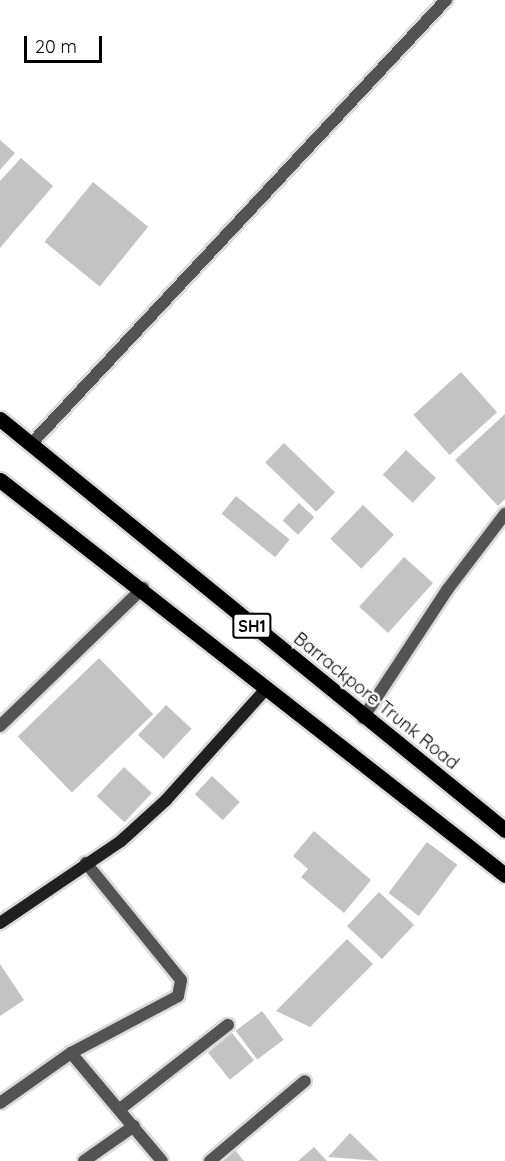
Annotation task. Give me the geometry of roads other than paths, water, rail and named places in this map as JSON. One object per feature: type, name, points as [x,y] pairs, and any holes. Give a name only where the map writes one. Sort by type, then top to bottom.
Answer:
[{"type":"main road","name":"Barrackpore Trunk Road","points":[[0,419],[363,718],[505,830]]},
{"type":"main road","name":"SH1","points":[[0,480],[143,588],[266,689],[505,875]]},
{"type":"street","points":[[31,444],[447,0]]},
{"type":"street","points":[[363,718],[447,590],[505,514]]},
{"type":"street","points":[[0,726],[143,588]]},
{"type":"street","points":[[0,923],[121,841],[166,800],[266,689]]},
{"type":"street","points":[[0,1103],[71,1053],[177,996],[181,980],[86,863]]},
{"type":"street","points":[[120,1109],[228,1025]]},
{"type":"street","points":[[71,1053],[162,1161]]},
{"type":"street","points":[[210,1161],[305,1082]]},
{"type":"street","points":[[84,1161],[134,1126]]}]
